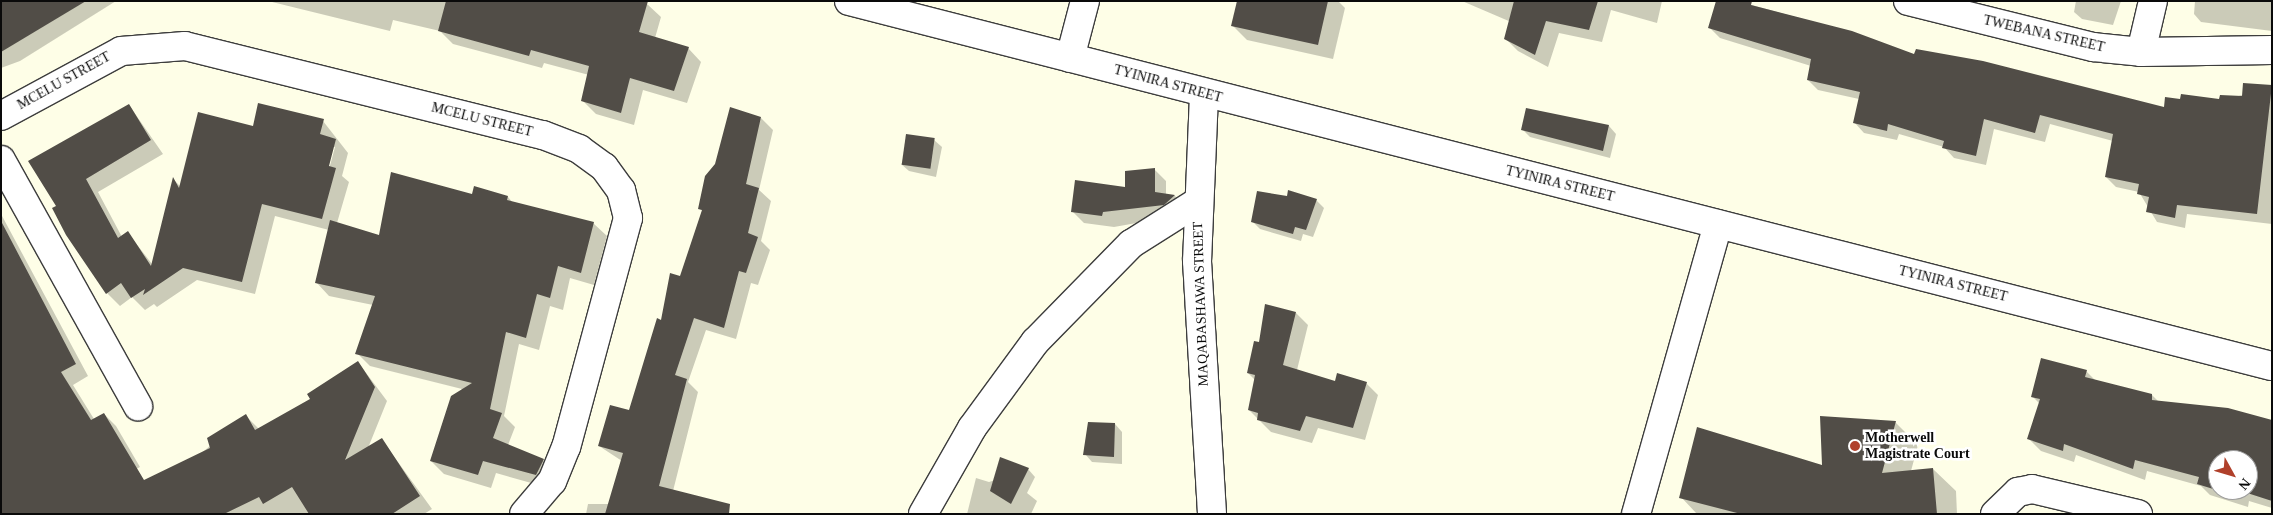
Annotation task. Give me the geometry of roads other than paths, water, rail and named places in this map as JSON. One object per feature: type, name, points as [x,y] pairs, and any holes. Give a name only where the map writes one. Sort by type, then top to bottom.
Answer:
[{"type":"street","name":"TYINIRA STREET","points":[[849,1],[1204,95],[2272,366]]},
{"type":"street","points":[[1070,58],[1085,1]]},
{"type":"street","name":"TWEBANA STREET","points":[[1908,1],[2093,47],[2141,52],[2272,50]]},
{"type":"street","points":[[2141,52],[2153,1]]},
{"type":"street","name":"MCELU STREET","points":[[1,116],[121,51],[185,46],[543,136],[579,149],[604,167],[621,190],[628,218],[566,447],[552,481],[524,514]]},
{"type":"street","name":"MAQABASHAWA STREET","points":[[1204,95],[1197,261],[1212,514]]},
{"type":"street","points":[[1,160],[138,406]]},
{"type":"street","points":[[922,514],[972,428],[1035,342],[1131,244],[1199,201]]},
{"type":"street","points":[[1636,514],[1718,224]]},
{"type":"street","points":[[1995,514],[2018,492],[2032,489],[2138,514]]},
{"type":"place","name":"Motherwell Magistrate Court","points":[[1855,446]]}]
